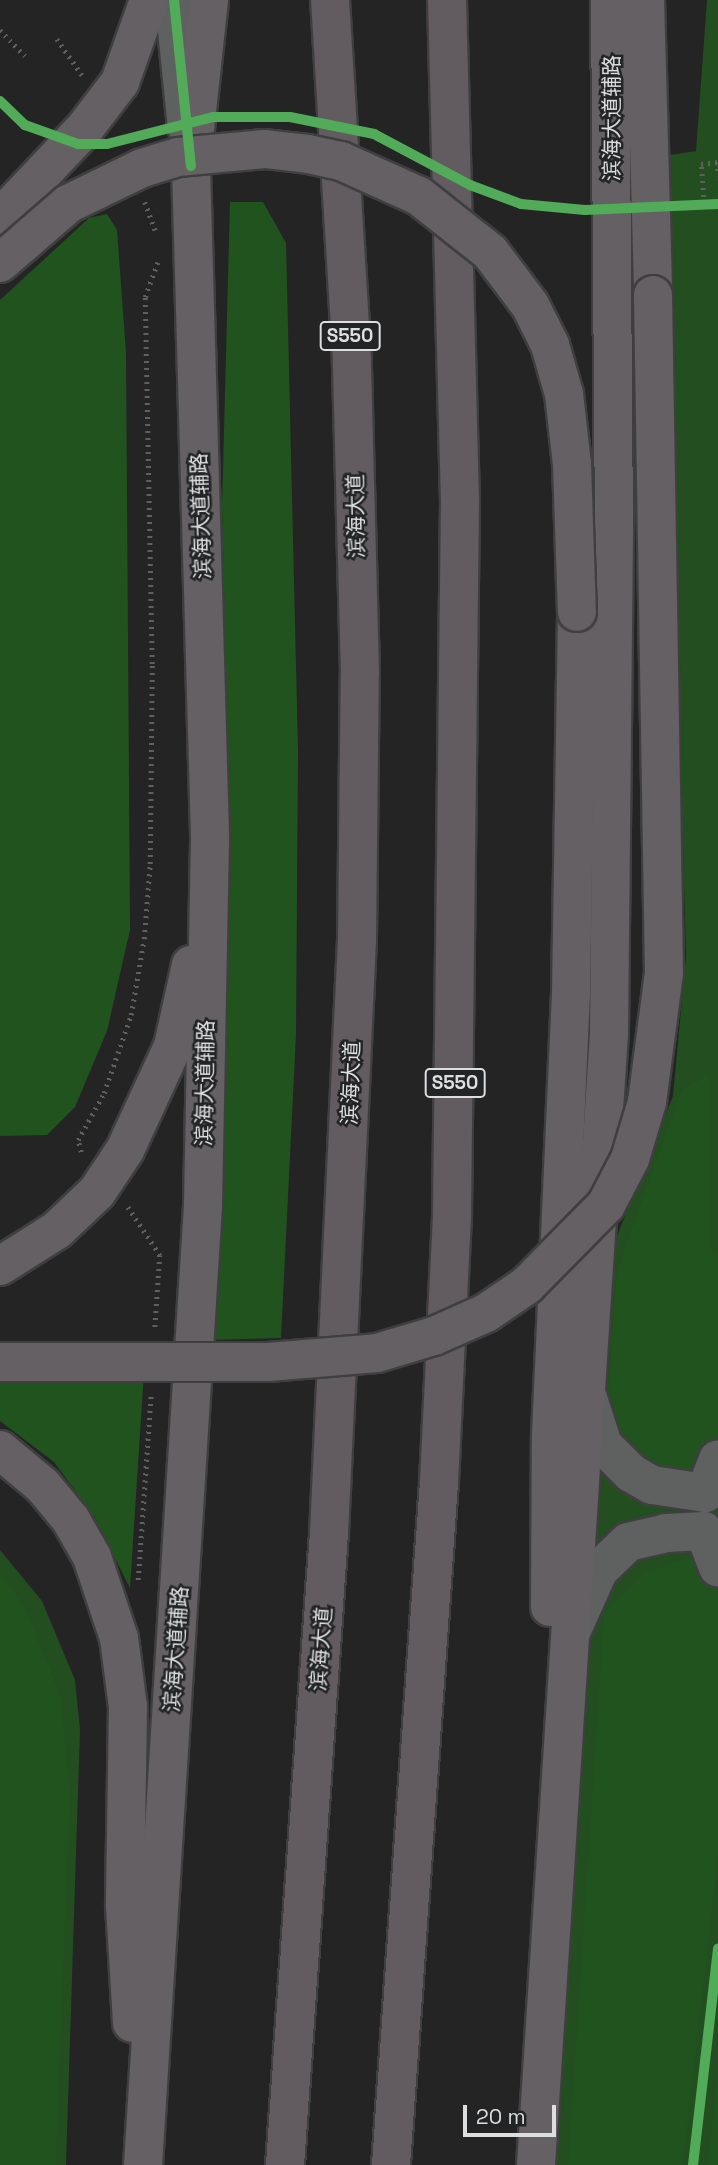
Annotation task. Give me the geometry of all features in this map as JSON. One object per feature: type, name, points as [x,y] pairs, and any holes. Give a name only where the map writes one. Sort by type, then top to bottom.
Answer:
[{"type":"highway","name":"滨海大道","points":[[285,2165],[329,1533],[357,940],[360,673],[352,359],[330,0]]},
{"type":"highway","name":"S550","points":[[391,2165],[439,1482],[452,1215],[460,502],[447,0]]},
{"type":"main road","points":[[0,218],[85,128],[120,82],[149,0]]},
{"type":"main road","name":"滨海大道辅路","points":[[144,2158],[203,1205],[210,835],[191,166],[209,0]]},
{"type":"main road","name":"滨海大道辅路","points":[[536,2165],[556,1829],[588,1398],[609,1033],[614,532],[610,0]]},
{"type":"main road","points":[[0,1362],[268,1362],[377,1353],[434,1336],[486,1312],[527,1285],[606,1205],[630,1159],[647,1102],[664,973],[653,295],[645,0]]},
{"type":"main road","points":[[0,263],[68,204],[142,168],[178,157],[265,149],[308,154],[341,161],[419,196],[491,253],[530,304],[550,345],[564,394],[572,464],[577,612],[571,994],[550,1462],[551,1723],[556,1829]]},
{"type":"main road","points":[[0,1266],[57,1230],[97,1192],[125,1150],[153,1095],[173,1046],[191,965],[210,835]]},
{"type":"main road","points":[[0,1450],[43,1486],[71,1520],[110,1601],[122,1650],[128,1707],[129,1988],[144,2158]]},
{"type":"street","points":[[174,0],[191,166]]},
{"type":"street","points":[[588,1398],[603,1444],[631,1473],[652,1485],[705,1493],[718,1460]]},
{"type":"street","points":[[570,1635],[599,1570],[628,1542],[704,1531],[718,1567]]},
{"type":"path","points":[[0,30],[25,56]]},
{"type":"path","points":[[57,39],[84,78]]},
{"type":"path","points":[[704,204],[701,164],[718,162],[718,176]]},
{"type":"path","points":[[141,192],[158,241]]},
{"type":"path","points":[[82,1160],[78,1140],[103,1093],[131,1015],[144,939],[150,864],[152,664],[145,298],[161,253]]},
{"type":"path","points":[[124,1202],[160,1255],[155,1336]]},
{"type":"path","points":[[138,1593],[151,1390]]},
{"type":"green space","points":[[707,0],[718,0],[718,2165],[552,2165],[605,1266],[673,1096],[686,956],[664,156],[696,151]]},
{"type":"green space","points":[[230,202],[263,202],[286,243],[298,750],[296,1034],[281,1338],[209,1340],[228,761],[222,507]]},
{"type":"green space","points":[[107,214],[117,230],[126,352],[130,930],[107,1031],[75,1107],[47,1135],[0,1136],[0,300],[89,218]]},
{"type":"green space","points":[[709,1075],[711,1250],[718,1253],[718,1441],[702,1478],[645,1465],[606,1421],[617,1270],[682,1089]]},
{"type":"green space","points":[[0,1370],[144,1372],[130,1588],[94,1516],[54,1462],[0,1421]]},
{"type":"green space","points":[[0,1550],[42,1601],[75,1680],[80,1730],[66,2165],[0,2165]]},
{"type":"green space","points":[[697,1555],[718,1590],[718,1857],[683,2165],[568,2165],[604,1612],[645,1573]]},
{"type":"green space","points":[[0,1572],[26,1609],[61,1697],[70,1792],[56,2165],[0,2165]]},
{"type":"green space","points":[[718,2074],[718,2165],[707,2165]]},
{"type":"cycle path","points":[[174,0],[191,166]]},
{"type":"cycle path","points":[[0,101],[25,125],[78,144],[107,144],[213,117],[290,117],[374,134],[470,185],[521,204],[585,210],[718,204]]},
{"type":"cycle path","points":[[693,2165],[718,1948]]}]
